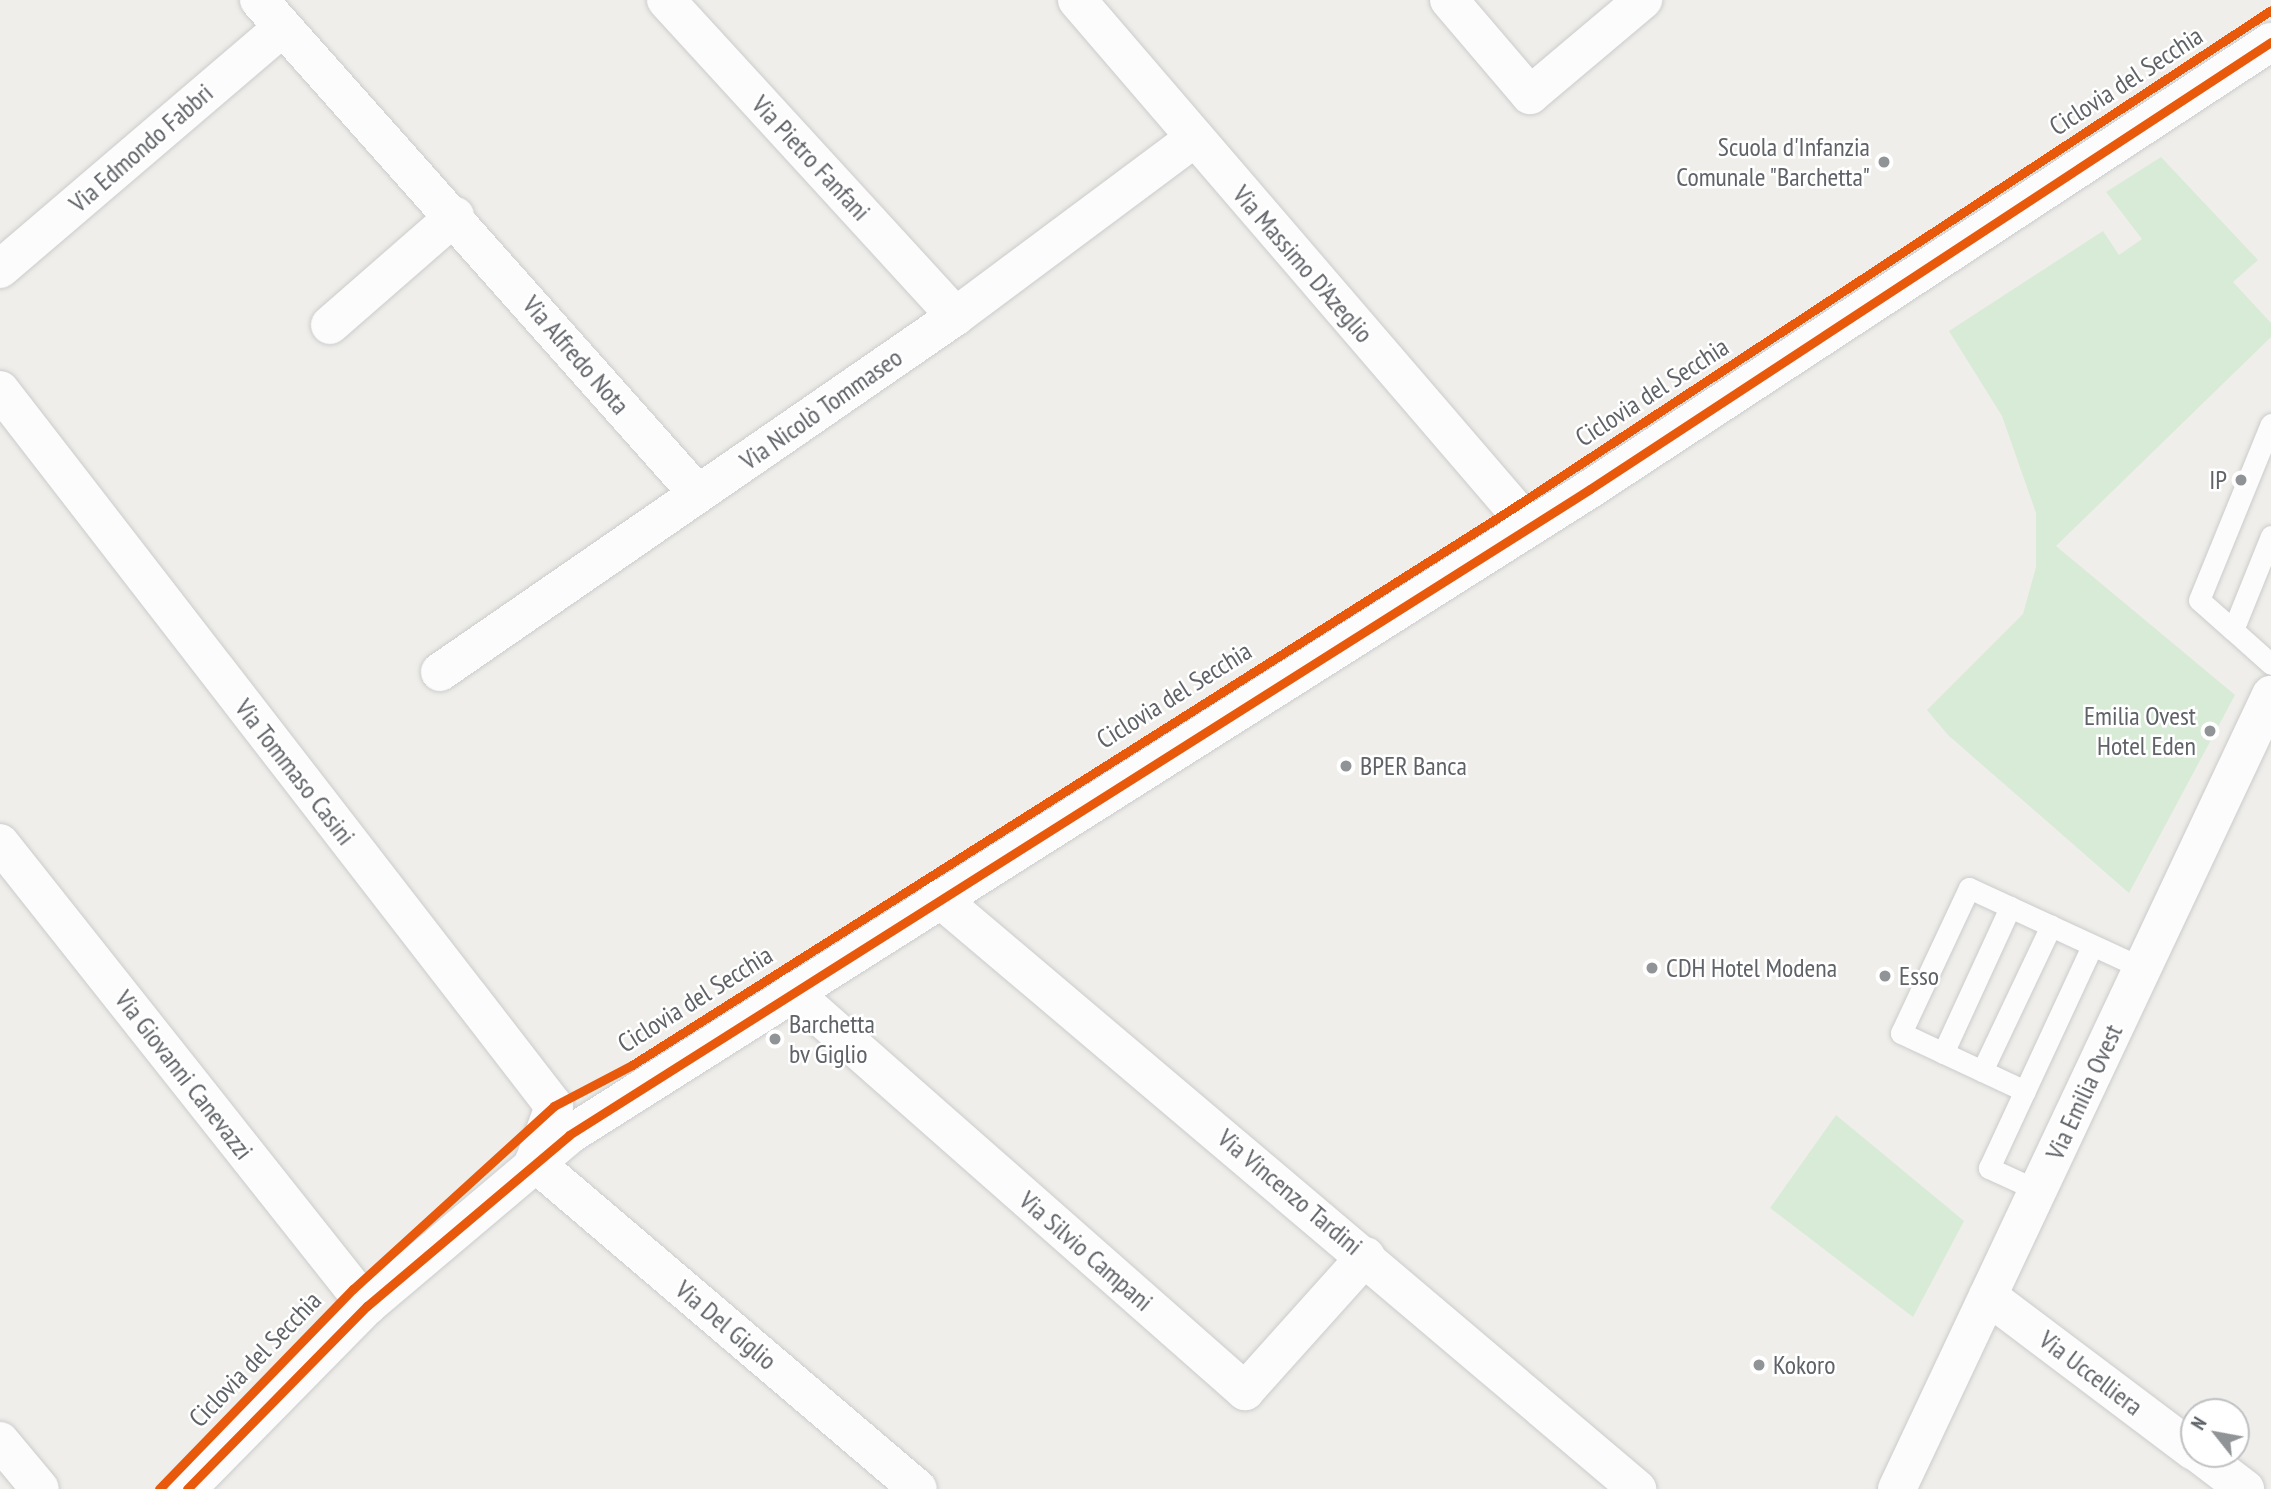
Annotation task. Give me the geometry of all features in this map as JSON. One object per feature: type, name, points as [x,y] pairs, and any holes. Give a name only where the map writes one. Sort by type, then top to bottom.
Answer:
[{"type":"street","name":"Via Pietro Fanfani","points":[[666,0],[956,316]]},
{"type":"street","name":"Via Massimo D'Azeglio","points":[[1077,0],[1530,527]]},
{"type":"street","points":[[1449,0],[1530,95],[1643,0]]},
{"type":"street","name":"Via Alfredo Nota","points":[[271,13],[455,216],[698,494]]},
{"type":"street","name":"Via Edmondo Fabbri","points":[[0,270],[271,13]]},
{"type":"street","points":[[187,1489],[367,1306],[569,1135],[1530,527],[2271,42]]},
{"type":"street","name":"Via Nicolò Tommaseo","points":[[440,672],[956,316],[1195,138]]},
{"type":"street","points":[[330,325],[455,216]]},
{"type":"street","name":"Via Tommaso Casini","points":[[0,390],[554,1106],[534,1162]]},
{"type":"street","name":"Via Emilia Ovest","points":[[1897,1489],[2271,695]]},
{"type":"street","name":"Via Giovanni Canevazzi","points":[[0,843],[367,1306]]},
{"type":"street","name":"Via Vincenzo Tardini","points":[[940,898],[1366,1256],[1637,1489]]},
{"type":"street","name":"Via Silvio Campani","points":[[792,992],[1245,1391],[1366,1256]]},
{"type":"street","name":"Via Del Giglio","points":[[534,1162],[918,1489]]},
{"type":"street","name":"Via Uccelliera","points":[[1988,1296],[2180,1440]]},
{"type":"street","points":[[0,1441],[40,1489]]},
{"type":"street","points":[[2217,1468],[2245,1489]]},
{"type":"lane","points":[[2271,424],[2199,600],[2271,664]]},
{"type":"lane","points":[[2233,630],[2271,536]]},
{"type":"lane","points":[[2025,1091],[1901,1033],[1969,888],[2141,968]]},
{"type":"lane","points":[[1943,1053],[2010,907]]},
{"type":"lane","points":[[1982,1072],[2051,926]]},
{"type":"lane","points":[[2037,1190],[1989,1168],[2092,946]]},
{"type":"green space","points":[[2161,157],[2258,260],[2233,282],[2271,323],[2271,337],[2056,546],[2235,695],[2129,893],[1948,735],[1927,710],[2023,614],[2036,567],[2036,513],[2002,416],[1949,331],[2103,231],[2119,255],[2142,239],[2106,192]]},
{"type":"green space","points":[[1836,1115],[1964,1221],[1913,1317],[1770,1208]]},
{"type":"cycle path","name":"Ciclovia del Secchia","points":[[159,1489],[353,1289],[554,1106],[632,1065],[1513,508],[2271,10]]},
{"type":"cycle path","points":[[187,1489],[367,1306],[569,1135],[1590,489],[2271,42]]},
{"type":"place","name":"Scuola d'Infanzia Comunale \"Barchetta\"","points":[[1884,162]]},
{"type":"place","name":"IP","points":[[2241,480]]},
{"type":"place","name":"Emilia Ovest Hotel Eden","points":[[2210,731]]},
{"type":"place","name":"BPER Banca","points":[[1346,766]]},
{"type":"place","name":"CDH Hotel Modena","points":[[1652,968]]},
{"type":"place","name":"Esso","points":[[1885,976]]},
{"type":"place","name":"Barchetta bv Giglio","points":[[775,1039]]},
{"type":"place","name":"Kokoro","points":[[1759,1365]]}]
